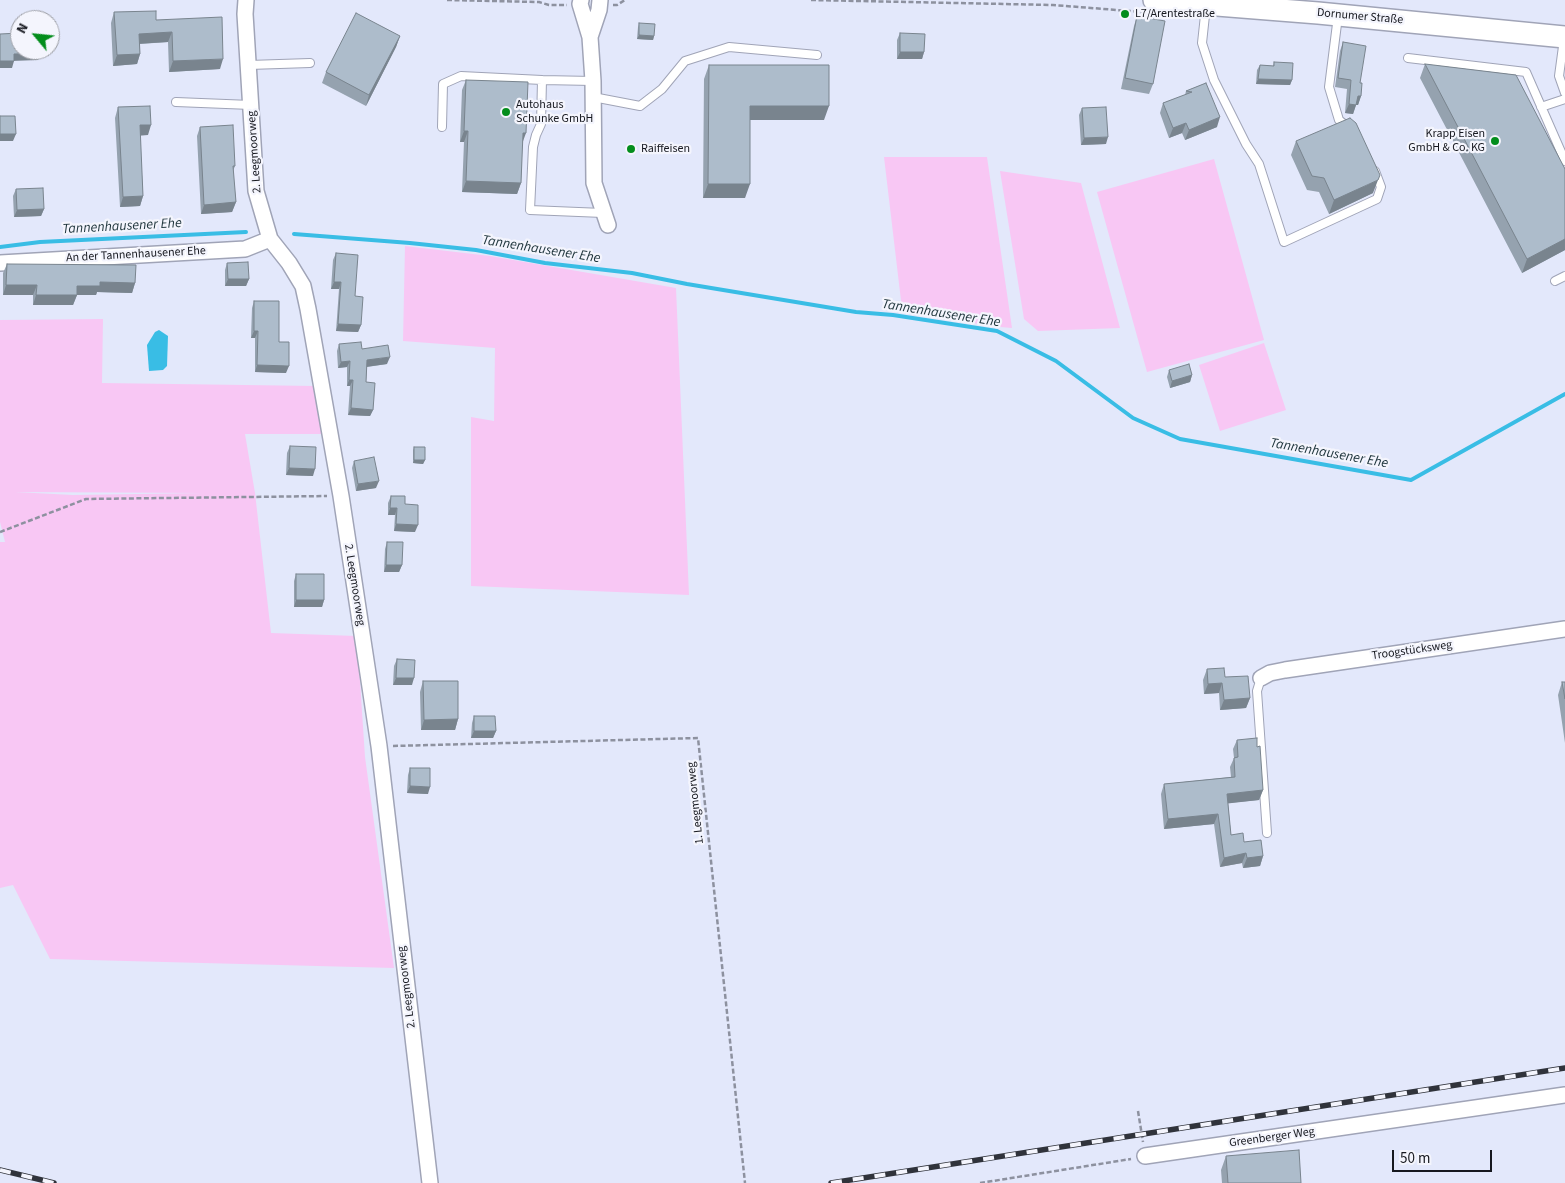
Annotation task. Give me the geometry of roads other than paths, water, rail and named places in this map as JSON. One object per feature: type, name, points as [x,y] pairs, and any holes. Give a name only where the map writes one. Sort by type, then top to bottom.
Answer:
[{"type":"main road","name":"Dornumer Straße","points":[[1154,0],[1206,4],[1287,5],[1338,15],[1565,37]]},
{"type":"street","name":"2. Leegmoorweg","points":[[246,0],[245,14],[250,65],[256,191],[270,239],[289,263],[303,286],[341,496],[379,746],[430,1183]]},
{"type":"street","points":[[590,37],[599,10],[600,0]]},
{"type":"street","points":[[581,2],[590,37],[593,81],[594,183],[606,219]]},
{"type":"street","name":"An der Tannenhausener Ehe","points":[[0,263],[245,249],[270,239]]},
{"type":"street","name":"Troogstücksweg","points":[[1261,678],[1270,673],[1285,670],[1565,630]]},
{"type":"street","name":"Greenberger Weg","points":[[1145,1156],[1565,1095]]},
{"type":"lane","points":[[1206,4],[1202,43],[1214,80],[1246,144],[1259,164],[1284,242],[1377,200],[1381,187],[1371,160]]},
{"type":"lane","points":[[1338,15],[1338,28],[1329,87],[1339,120],[1356,134]]},
{"type":"lane","points":[[1565,37],[1559,76],[1565,92]]},
{"type":"lane","points":[[593,97],[640,106],[662,89],[685,60],[729,47],[817,55]]},
{"type":"lane","points":[[1408,58],[1526,72],[1565,161]]},
{"type":"lane","points":[[250,65],[310,63]]},
{"type":"lane","points":[[442,127],[443,84],[461,76],[593,81]]},
{"type":"lane","points":[[542,80],[541,124],[533,147],[530,210],[606,219]]},
{"type":"lane","points":[[1541,106],[1565,99]]},
{"type":"lane","points":[[176,102],[252,105]]},
{"type":"lane","points":[[1554,281],[1565,276]]},
{"type":"lane","points":[[1261,678],[1257,691],[1267,833]]},
{"type":"water","points":[[159,330],[168,336],[167,366],[163,370],[149,371],[147,345],[155,332]]},
{"type":"waterway","name":"Tannenhausener Ehe","points":[[0,247],[40,242],[246,232]]},
{"type":"waterway","name":"Tannenhausener Ehe","points":[[294,234],[476,250],[545,263],[632,273],[856,312],[893,315],[997,331],[1056,361],[1133,418],[1180,439],[1411,480],[1565,394]]},
{"type":"railway","points":[[831,1183],[1565,1068]]},
{"type":"railway","points":[[0,1170],[54,1183]]},
{"type":"place","name":"L7/Arentestraße","points":[[1125,14]]},
{"type":"place","name":"Autohaus Schunke GmbH","points":[[506,112]]},
{"type":"place","name":"Krapp Eisen GmbH & Co. KG","points":[[1495,141]]},
{"type":"place","name":"Raiffeisen","points":[[631,149]]}]
